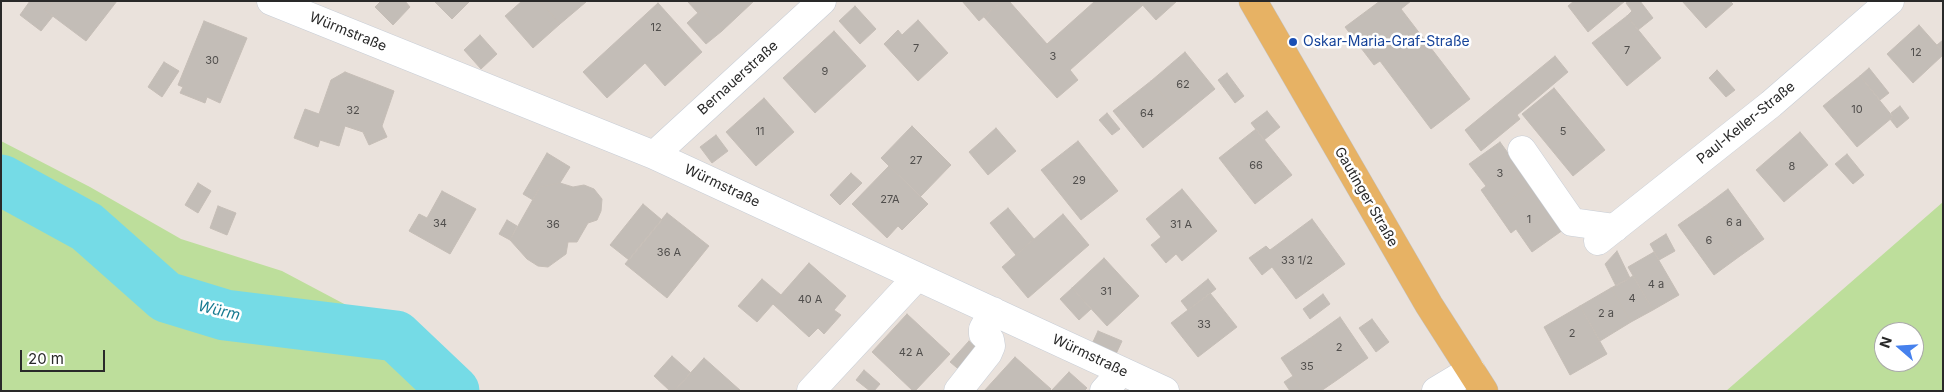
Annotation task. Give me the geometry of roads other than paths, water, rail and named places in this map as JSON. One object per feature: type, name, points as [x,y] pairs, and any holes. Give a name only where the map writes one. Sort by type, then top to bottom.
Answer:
[{"type":"main road","name":"Gautinger Straße","points":[[1257,3],[1429,305],[1478,381]]},
{"type":"street","name":"Würmstraße","points":[[271,1],[654,155],[1165,391]]},
{"type":"street","name":"Bernauerstraße","points":[[654,155],[822,1]]},
{"type":"street","name":"Paul-Keller-Straße","points":[[1522,150],[1572,222],[1606,235],[1771,104],[1890,1]]},
{"type":"street","points":[[811,391],[917,276]]},
{"type":"street","points":[[958,391],[988,353],[991,346],[990,340],[984,334],[983,328],[993,311]]},
{"type":"street","points":[[1104,391],[1122,370]]},
{"type":"street","points":[[1436,391],[1478,381]]},
{"type":"waterway","name":"Würm","points":[[1,180],[87,227],[166,297],[225,315],[396,336],[454,391]]},
{"type":"place","name":"Oskar-Maria-Graf-Straße","points":[[1293,42]]}]
